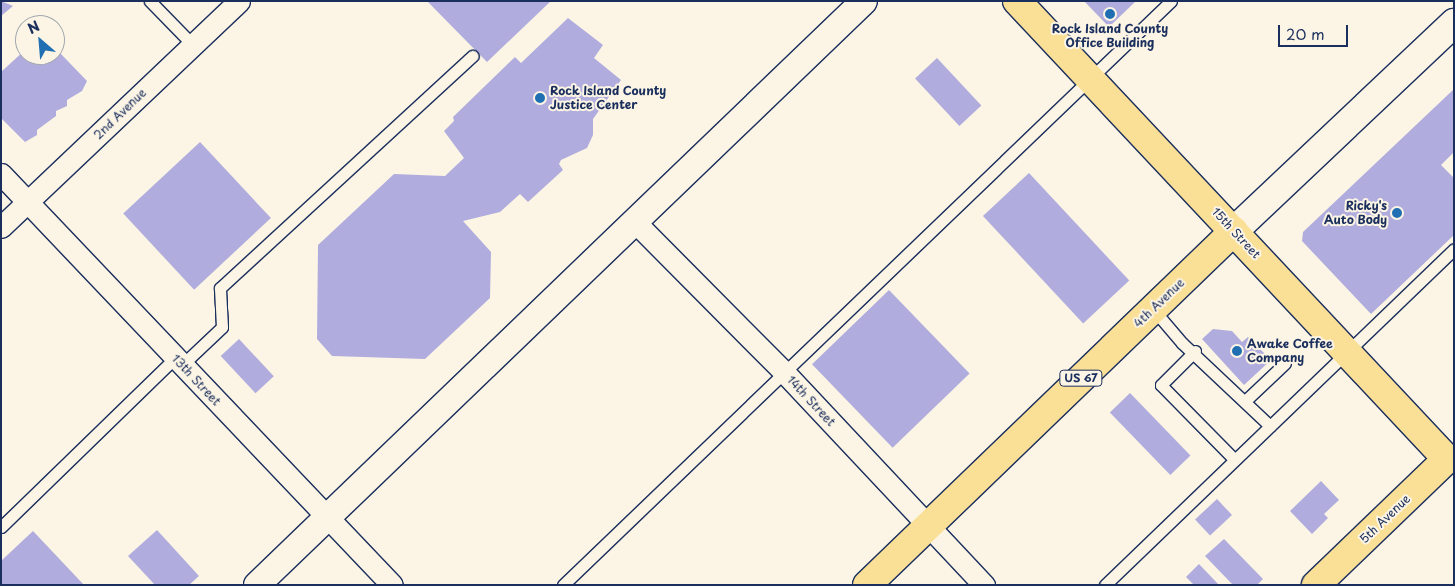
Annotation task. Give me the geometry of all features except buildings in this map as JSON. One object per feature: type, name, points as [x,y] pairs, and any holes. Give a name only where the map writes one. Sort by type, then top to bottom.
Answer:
[{"type":"main road","name":"15th Street","points":[[1018,1],[1346,352],[1452,459]]},
{"type":"main road","name":"4th Avenue","points":[[867,585],[1234,231],[1454,23]]},
{"type":"main road","name":"5th Avenue","points":[[1316,585],[1452,459]]},
{"type":"street","name":"2nd Avenue","points":[[1,227],[239,1]]},
{"type":"street","points":[[257,585],[864,1]]},
{"type":"street","name":"13th Street","points":[[1,174],[392,585]]},
{"type":"street","name":"14th Street","points":[[634,221],[783,371],[984,585]]},
{"type":"lane","points":[[150,1],[193,45]]},
{"type":"lane","points":[[563,585],[1089,77],[1171,1]]},
{"type":"lane","points":[[1,527],[179,362],[222,327],[220,288],[472,56]]},
{"type":"lane","points":[[1106,585],[1234,459],[1454,249]]},
{"type":"lane","points":[[1153,309],[1182,344],[1195,351],[1270,426]]},
{"type":"lane","points":[[1195,351],[1161,385],[1234,459]]},
{"type":"lane","points":[[1245,401],[1285,363]]},
{"type":"place","name":"Rock Island County Office Building","points":[[1110,14]]},
{"type":"place","name":"Rock Island County Justice Center","points":[[540,98]]},
{"type":"place","name":"Ricky's Auto Body","points":[[1397,213]]},
{"type":"place","name":"Awake Coffee Company","points":[[1237,351]]}]
